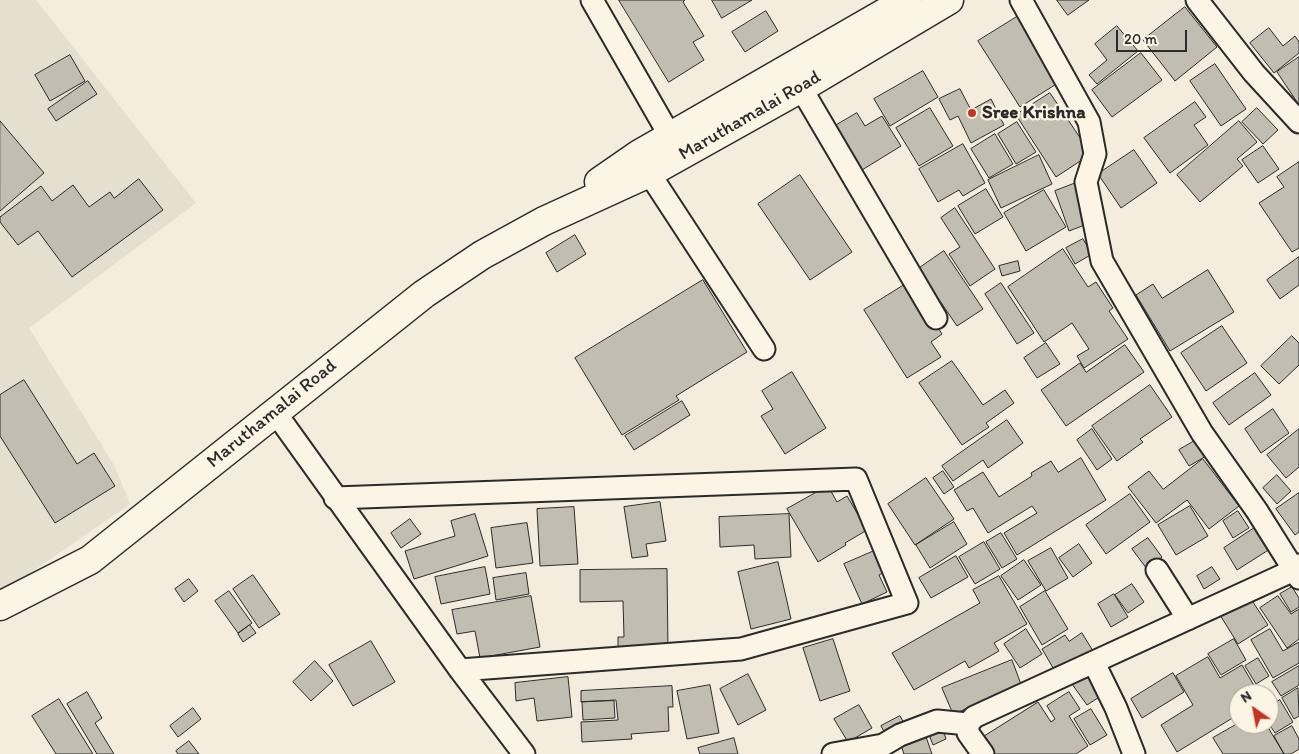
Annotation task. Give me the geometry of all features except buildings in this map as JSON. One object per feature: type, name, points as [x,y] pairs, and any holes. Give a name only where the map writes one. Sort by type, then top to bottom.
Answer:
[{"type":"main road","name":"Maruthamalai Road","points":[[544,221],[638,155],[908,0]]},
{"type":"main road","name":"Maruthamalai Road","points":[[0,606],[90,560],[424,294],[482,255],[544,221],[649,173],[801,88],[949,0]]},
{"type":"street","points":[[592,0],[670,136]]},
{"type":"street","points":[[982,754],[968,733],[968,724],[974,718],[1297,571],[1258,511],[1202,433],[1102,261],[1086,182],[1095,154],[1090,122],[1021,0]]},
{"type":"street","points":[[1197,0],[1254,73],[1299,122]]},
{"type":"street","points":[[801,88],[936,318]]},
{"type":"street","points":[[649,173],[764,349]]},
{"type":"street","points":[[275,412],[460,670],[524,754]]},
{"type":"street","points":[[335,498],[856,479],[907,603],[741,649],[460,670]]},
{"type":"street","points":[[1157,570],[1188,619]]},
{"type":"street","points":[[1094,663],[1116,708],[1134,754]]},
{"type":"street","points":[[833,754],[884,745],[900,735],[937,721],[968,724]]},
{"type":"shaded area","points":[[0,0],[36,0],[196,203],[29,328],[114,465],[130,504],[0,594]]},
{"type":"place","name":"Sree Krishna","points":[[972,113]]}]
